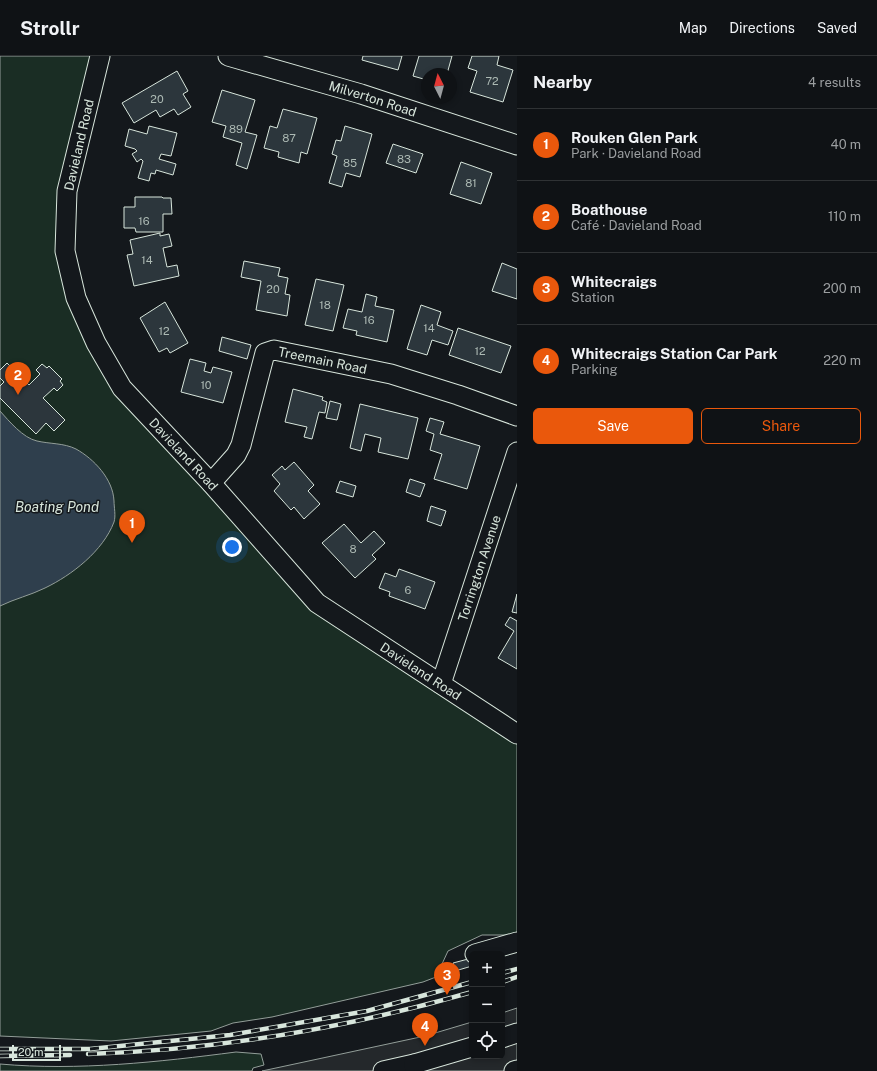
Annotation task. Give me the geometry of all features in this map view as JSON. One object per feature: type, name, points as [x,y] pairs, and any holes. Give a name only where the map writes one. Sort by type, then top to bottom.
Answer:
[{"type":"street","name":"Davieland Road","points":[[100,56],[67,191],[65,251],[76,298],[96,343],[122,388],[211,482],[317,604],[517,734]]},
{"type":"street","name":"Milverton Road","points":[[228,56],[361,94],[517,144]]},
{"type":"street","name":"Treemain Road","points":[[211,482],[236,455],[241,445],[265,353],[274,350],[391,374],[458,395],[517,416]]},
{"type":"street","name":"Torrington Avenue","points":[[441,684],[517,452]]},
{"type":"street","points":[[486,951],[517,942]]},
{"type":"street","points":[[505,1037],[517,1033]]},
{"type":"street","points":[[383,1071],[415,1068],[469,1048]]},
{"type":"green space","points":[[0,56],[100,56],[65,251],[96,343],[317,603],[517,734],[517,935],[482,935],[448,951],[436,977],[423,982],[272,1017],[233,1023],[211,1031],[111,1041],[0,1036]]},
{"type":"green space","points":[[236,1052],[261,1054],[264,1065],[253,1068],[252,1071],[0,1071],[0,1064],[29,1066],[89,1066],[148,1062]]},
{"type":"shaded area","points":[[517,1008],[517,1071],[262,1071],[425,1036],[469,1023],[469,1059],[505,1059],[505,1012]]},
{"type":"water","name":"Boating Pond","points":[[0,411],[17,429],[32,439],[71,447],[83,453],[96,464],[106,478],[113,493],[115,520],[102,543],[86,561],[76,569],[45,588],[0,606]]},
{"type":"building","points":[[363,56],[402,56],[398,70],[362,60]]},
{"type":"building","points":[[419,56],[452,56],[449,68],[421,68],[421,78],[413,76]]},
{"type":"building","points":[[472,56],[499,56],[497,65],[513,70],[503,102],[470,92],[477,71],[468,68]]},
{"type":"building","points":[[177,71],[188,91],[183,94],[191,107],[178,115],[174,109],[160,117],[156,110],[134,123],[122,103]]},
{"type":"building","points":[[222,90],[255,100],[245,132],[257,135],[247,169],[236,165],[242,143],[223,137],[226,126],[212,122]]},
{"type":"building","points":[[283,109],[317,118],[307,154],[301,152],[299,163],[278,157],[279,152],[264,148],[270,126],[277,128]]},
{"type":"building","points":[[149,126],[177,133],[171,156],[161,154],[159,159],[176,164],[173,175],[156,170],[155,174],[151,173],[149,181],[138,178],[143,161],[141,159],[137,162],[132,154],[137,151],[125,146],[129,129],[147,134]]},
{"type":"building","points":[[345,126],[372,134],[360,177],[346,173],[342,187],[329,183],[337,156],[332,154],[336,140],[341,141]]},
{"type":"building","points":[[393,144],[423,154],[416,173],[386,163]]},
{"type":"building","points":[[461,162],[492,173],[481,204],[450,194]]},
{"type":"building","points":[[135,197],[171,198],[172,214],[163,214],[163,232],[136,232],[135,228],[124,228],[124,207],[135,207]]},
{"type":"building","points":[[160,233],[160,236],[169,234],[172,246],[163,248],[167,267],[177,265],[179,276],[134,286],[127,255],[133,254],[130,240]]},
{"type":"building","points":[[244,261],[280,268],[278,276],[288,278],[285,294],[290,295],[287,316],[256,310],[261,281],[241,277]]},
{"type":"building","points":[[502,263],[517,269],[517,299],[492,291]]},
{"type":"building","points":[[316,279],[344,285],[333,331],[305,325]]},
{"type":"building","points":[[366,294],[377,297],[375,306],[394,310],[387,342],[356,335],[357,331],[343,328],[348,309],[362,312]]},
{"type":"building","points":[[165,302],[188,343],[170,353],[167,348],[159,352],[140,318]]},
{"type":"building","points":[[421,305],[441,312],[437,325],[453,331],[448,345],[432,340],[427,355],[407,349]]},
{"type":"building","points":[[458,328],[511,346],[501,373],[449,355]]},
{"type":"building","points":[[222,337],[251,345],[247,359],[219,351]]},
{"type":"building","points":[[190,359],[206,363],[204,371],[211,373],[213,367],[232,372],[223,403],[181,392]]},
{"type":"building","points":[[7,363],[29,385],[40,374],[36,370],[42,364],[47,368],[49,366],[62,379],[60,381],[63,385],[57,391],[54,388],[43,398],[65,420],[54,431],[46,423],[36,434],[0,398],[0,386],[4,382],[0,378],[0,370]]},
{"type":"building","points":[[293,389],[323,397],[322,400],[327,402],[325,413],[319,412],[312,439],[304,437],[307,427],[285,422]]},
{"type":"building","points":[[330,401],[341,404],[337,420],[326,418]]},
{"type":"building","points":[[360,404],[418,418],[408,459],[378,452],[381,438],[365,434],[361,451],[350,448]]},
{"type":"building","points":[[430,418],[444,422],[440,434],[480,446],[467,489],[434,479],[442,454],[430,450],[434,434],[426,431]]},
{"type":"building","points":[[294,462],[314,485],[308,491],[320,504],[304,519],[294,507],[291,510],[274,491],[280,484],[272,475],[282,466],[285,470]]},
{"type":"building","points":[[410,479],[425,484],[420,497],[406,492]]},
{"type":"building","points":[[340,481],[356,486],[353,497],[336,492]]},
{"type":"building","points":[[431,506],[446,511],[441,526],[427,521]]},
{"type":"building","points":[[344,524],[361,543],[374,531],[385,543],[372,555],[376,559],[355,578],[322,543]]},
{"type":"building","points":[[399,569],[435,582],[425,609],[389,596],[390,592],[379,588],[385,573],[396,577]]},
{"type":"building","points":[[517,594],[517,613],[512,612]]},
{"type":"building","points":[[510,617],[517,621],[517,669],[498,658],[514,631],[505,625]]},
{"type":"building","points":[[469,959],[469,967],[455,971],[453,963]]},
{"type":"railway","points":[[505,972],[517,969]]},
{"type":"railway","points":[[505,981],[517,977]]},
{"type":"railway","points":[[0,1049],[90,1049],[230,1035],[367,1011],[469,983]]},
{"type":"railway","points":[[88,1054],[185,1048],[282,1035],[378,1016],[469,993]]},
{"type":"railway","points":[[0,1056],[70,1055]]},
{"type":"place","name":"Boathouse","points":[[18,395]]},
{"type":"place","name":"Rouken Glen Park","points":[[132,543]]},
{"type":"place","name":"Whitecraigs","points":[[447,995]]},
{"type":"place","name":"Whitecraigs Station Car Park","points":[[425,1046]]}]
